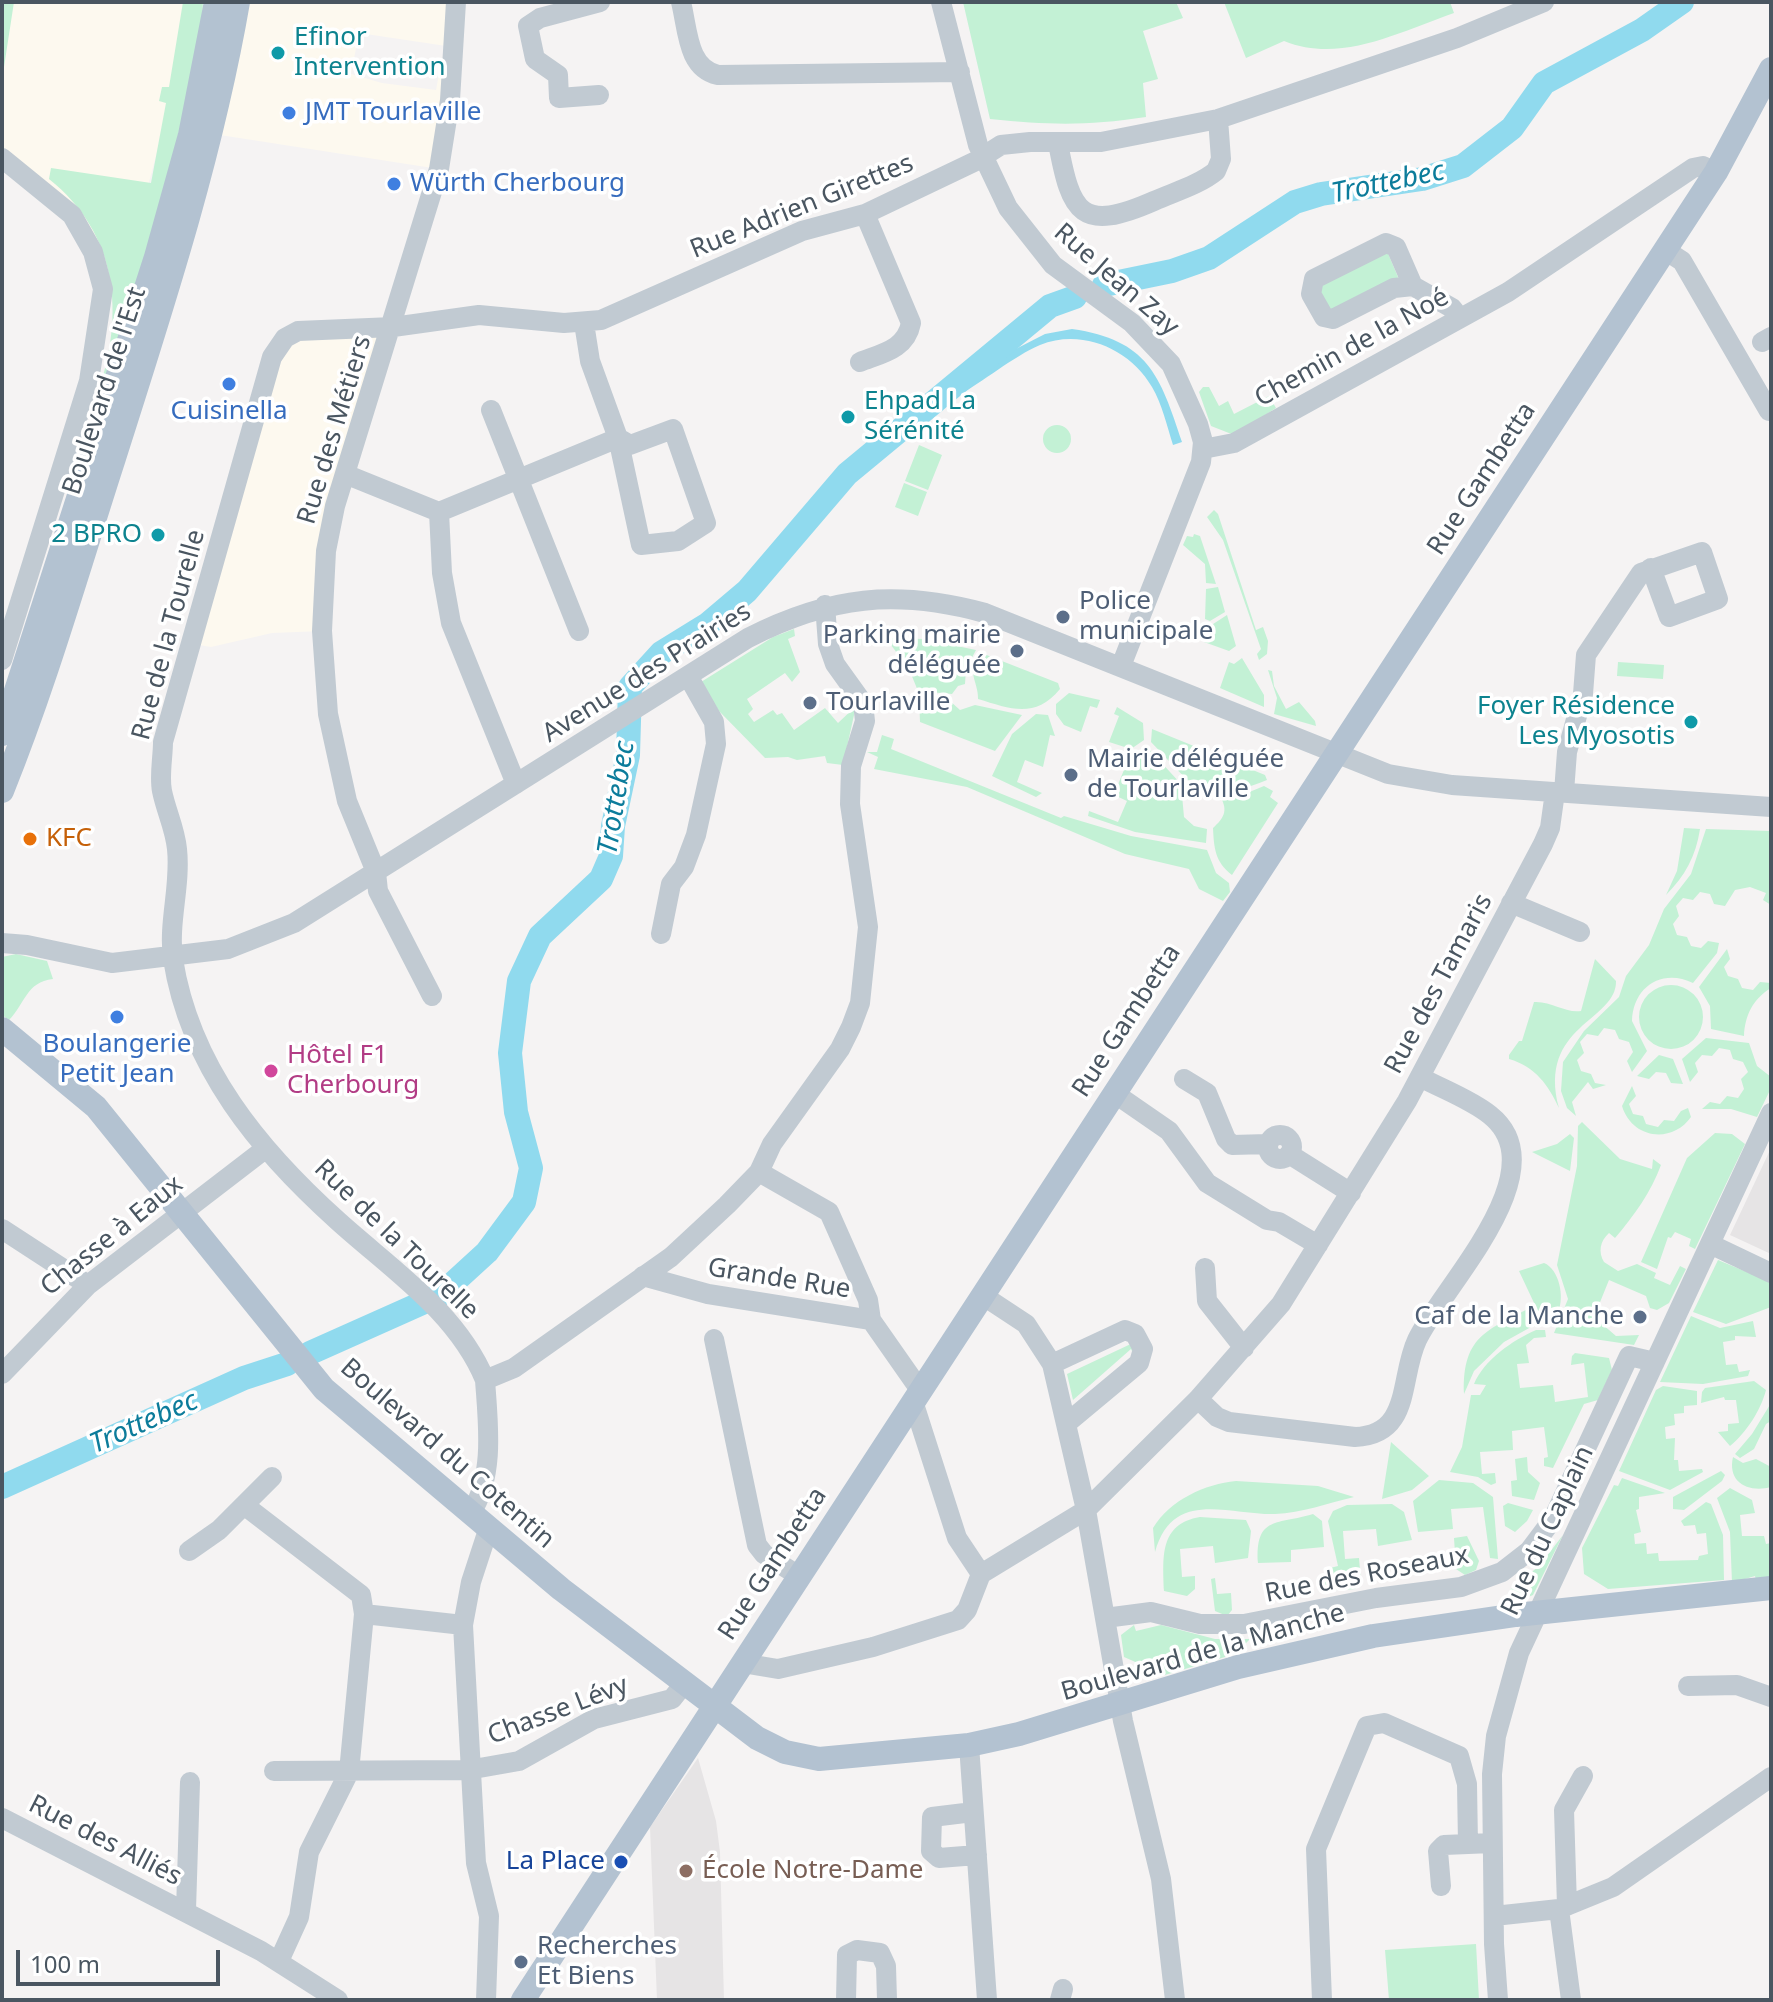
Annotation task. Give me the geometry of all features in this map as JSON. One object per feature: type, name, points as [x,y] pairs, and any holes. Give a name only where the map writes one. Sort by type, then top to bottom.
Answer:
[{"type":"main road","name":"Boulevard de l'Est","points":[[2,734],[156,257],[190,135],[216,2]]},
{"type":"main road","name":"Boulevard de l'Est","points":[[2,791],[57,636],[176,264],[211,135],[238,2]]},
{"type":"main road","name":"Rue Gambetta","points":[[523,2000],[1716,172],[1771,69]]},
{"type":"main road","name":"Boulevard du Cotentin","points":[[2,1029],[85,1096],[324,1389],[561,1589],[683,1685],[715,1705]]},
{"type":"main road","name":"Boulevard du Cotentin","points":[[2,1048],[115,1135]]},
{"type":"main road","name":"Boulevard de la Manche","points":[[715,1705],[769,1745],[807,1758],[838,1759],[969,1745],[1312,1648],[1406,1629],[1771,1588]]},
{"type":"street","name":"Rue des Métiers","points":[[432,996],[378,891],[376,872],[347,801],[332,738],[325,685],[322,596],[326,551],[345,474],[393,327],[439,169],[448,121],[456,2]]},
{"type":"street","points":[[599,95],[559,98],[558,75],[535,59],[528,26],[540,18],[600,2]]},
{"type":"street","points":[[681,2],[695,63],[705,72],[718,75],[960,72]]},
{"type":"street","name":"Rue Jean Zay","points":[[941,2],[984,154],[1008,208],[1053,265],[1153,342],[1171,364],[1186,391],[1203,449]]},
{"type":"street","name":"Rue Adrien Girettes","points":[[393,327],[479,315],[584,323],[619,314],[802,231],[865,214],[1001,145],[1101,142],[1218,119],[1457,38],[1544,2]]},
{"type":"street","points":[[1058,143],[1069,195],[1093,215],[1119,216],[1216,171],[1221,159],[1218,119]]},
{"type":"street","points":[[2,158],[72,215],[93,252],[103,289],[89,381],[2,660]]},
{"type":"street","name":"Chemin de la Noé","points":[[1203,449],[1234,443],[1508,292],[1693,168],[1703,166],[1716,172]]},
{"type":"street","points":[[860,362],[900,346],[908,337],[911,323],[865,214]]},
{"type":"street","points":[[1413,286],[1396,247],[1386,243],[1320,274],[1310,289],[1322,314],[1333,319],[1394,288],[1413,286],[1456,310],[1460,318]]},
{"type":"street","points":[[1665,250],[1682,261],[1771,410]]},
{"type":"street","points":[[584,323],[590,361],[618,438],[641,545],[678,541],[706,523],[673,429],[630,445],[618,438]]},
{"type":"street","name":"Rue de la Tourelle","points":[[393,327],[298,331],[285,338],[272,357],[163,742],[162,791],[177,851],[173,957],[186,1014],[210,1070],[265,1149],[336,1219],[441,1313],[473,1351],[485,1380]]},
{"type":"street","points":[[491,410],[579,631]]},
{"type":"street","points":[[345,474],[439,512],[618,438]]},
{"type":"street","points":[[1121,666],[1203,449]]},
{"type":"street","points":[[439,512],[442,573],[451,623],[516,784]]},
{"type":"street","name":"Rue des Tamaris","points":[[981,1574],[1086,1510],[1198,1399],[1281,1304],[1420,1077],[1550,828],[1583,694],[1586,655],[1632,582],[1651,568]]},
{"type":"street","name":"Avenue des Prairies","points":[[4,944],[27,945],[112,963],[228,949],[258,940],[294,923],[748,638],[825,605],[897,600],[938,602],[985,613],[1366,767],[1419,781],[1771,807]]},
{"type":"street","points":[[486,2000],[489,1916],[476,1863],[468,1770],[463,1625],[485,1487],[488,1426],[485,1380],[514,1368],[697,1234],[759,1172],[772,1144],[840,1049],[860,1003],[868,927],[850,804],[851,766],[865,721],[863,703],[835,664],[828,644],[825,605]]},
{"type":"street","points":[[661,934],[671,884],[684,867],[696,835],[716,744],[714,722],[688,676]]},
{"type":"street","points":[[1511,903],[1580,932]]},
{"type":"street","points":[[1198,1399],[1217,1417],[1229,1422],[1355,1437],[1374,1434],[1394,1420],[1402,1403],[1413,1348],[1424,1325],[1495,1220],[1510,1171],[1507,1140],[1490,1115],[1420,1077]]},
{"type":"street","points":[[1184,1079],[1207,1093],[1226,1139],[1232,1145],[1268,1144],[1268,1152],[1274,1158],[1289,1154],[1351,1193]]},
{"type":"street","points":[[1114,1093],[1169,1131],[1207,1183],[1267,1220],[1279,1222],[1318,1245]]},
{"type":"street","name":"Rue du Caplain","points":[[1498,2000],[1492,1785],[1496,1736],[1519,1653],[1771,1113]]},
{"type":"street","name":"Chasse à Eaux","points":[[2,1374],[88,1285],[265,1149]]},
{"type":"street","points":[[759,1172],[829,1212],[868,1300],[871,1320]]},
{"type":"street","points":[[2,1229],[88,1285]]},
{"type":"street","points":[[1710,1244],[1771,1273]]},
{"type":"street","points":[[1205,1268],[1207,1301],[1244,1348]]},
{"type":"street","name":"Grande Rue","points":[[643,1276],[708,1294],[871,1320],[917,1396],[957,1538],[981,1574]]},
{"type":"street","points":[[982,1295],[1026,1324],[1052,1364],[1086,1510],[1121,1703],[1161,1879],[1175,2000]]},
{"type":"street","points":[[1052,1364],[1125,1330],[1135,1334],[1143,1349],[1139,1363],[1067,1423]]},
{"type":"street","points":[[714,1339],[757,1545],[764,1554],[799,1576]]},
{"type":"street","name":"Rue des Roseaux","points":[[1105,1618],[1151,1612],[1200,1624],[1244,1624],[1376,1598],[1461,1587],[1499,1573],[1529,1551],[1553,1519],[1629,1356],[1655,1362]]},
{"type":"street","points":[[189,1551],[219,1530],[272,1477]]},
{"type":"street","points":[[244,1505],[361,1595],[364,1614],[349,1772],[309,1852],[299,1917],[279,1961]]},
{"type":"street","points":[[742,1663],[778,1669],[873,1647],[954,1622],[967,1610],[981,1574]]},
{"type":"street","points":[[364,1614],[463,1625]]},
{"type":"street","name":"Chasse Lévy","points":[[274,1771],[468,1770],[519,1761],[594,1719],[672,1699],[683,1685]]},
{"type":"street","points":[[1688,1686],[1737,1685],[1771,1697]]},
{"type":"street","points":[[1322,2000],[1316,1849],[1361,1733],[1373,1723],[1384,1723],[1451,1750],[1464,1764],[1468,1844]]},
{"type":"street","points":[[969,1745],[987,2000]]},
{"type":"street","points":[[1571,2000],[1563,1907],[1564,1810],[1583,1776]]},
{"type":"street","points":[[1494,1916],[1563,1907],[1613,1887],[1771,1777]]},
{"type":"street","name":"Rue des Alliés","points":[[186,1910],[190,1782]]},
{"type":"street","points":[[1467,1784],[1492,1785]]},
{"type":"street","points":[[973,1812],[932,1817],[931,1851],[939,1858],[977,1855]]},
{"type":"street","name":"Rue des Alliés","points":[[2,1818],[186,1910],[279,1961],[338,2000]]},
{"type":"street","points":[[1441,1886],[1438,1851],[1442,1846],[1492,1843]]},
{"type":"street","points":[[846,2000],[847,1955],[869,1949],[880,1953],[884,1959],[887,2000]]},
{"type":"shaded area","points":[[2,2],[190,2],[165,122],[128,261],[93,252],[72,215],[2,158]]},
{"type":"shaded area","points":[[247,2],[455,2],[453,47],[359,33],[351,74],[382,83],[436,90],[439,74],[451,76],[439,169],[220,135]]},
{"type":"shaded area","points":[[393,327],[335,506],[322,631],[272,633],[211,647],[193,644],[285,338]]},
{"type":"shaded area","points":[[1771,1148],[1771,1254],[1730,1235]]},
{"type":"shaded area","name":"École Notre-Dame","points":[[698,1758],[716,1821],[720,1852],[724,2000],[657,2000],[650,1827]]},
{"type":"green space","points":[[2,2],[14,2],[2,80]]},
{"type":"green space","points":[[183,2],[203,2],[194,66],[168,178],[147,250],[102,393],[98,393],[111,334],[113,305],[110,277],[90,224],[49,179],[51,168],[151,183],[166,103],[159,101],[162,87],[169,87]]},
{"type":"green space","points":[[963,2],[1176,2],[1183,18],[1143,31],[1158,79],[1143,83],[1146,117],[1068,124],[1031,122],[990,119]]},
{"type":"green space","points":[[1224,2],[1450,2],[1454,13],[1370,43],[1327,49],[1284,41],[1246,58]]},
{"type":"green space","points":[[1387,251],[1398,277],[1396,281],[1336,311],[1322,305],[1320,285]]},
{"type":"green space","points":[[1203,387],[1209,387],[1219,406],[1228,401],[1234,414],[1269,396],[1276,408],[1234,435],[1211,426],[1199,392]]},
{"type":"green space","points":[[1057,425],[1067,429],[1071,439],[1067,449],[1057,453],[1047,449],[1043,439],[1047,429]]},
{"type":"green space","points":[[919,445],[942,455],[928,490],[905,481]]},
{"type":"green space","points":[[904,483],[927,492],[918,516],[895,507]]},
{"type":"green space","points":[[1214,510],[1218,514],[1256,630],[1263,627],[1268,641],[1267,654],[1259,660],[1257,654],[1261,649],[1223,540],[1207,517]]},
{"type":"green space","points":[[1194,534],[1200,536],[1216,584],[1206,583],[1205,564],[1183,545],[1187,536],[1193,537]]},
{"type":"green space","points":[[1218,587],[1225,612],[1210,621],[1205,619],[1206,589]]},
{"type":"green space","points":[[1227,615],[1236,646],[1229,651],[1204,642],[1210,626]]},
{"type":"green space","points":[[794,629],[795,636],[788,639],[800,672],[792,682],[785,673],[747,699],[753,709],[748,714],[754,722],[773,710],[777,715],[782,713],[794,730],[825,708],[838,723],[856,706],[843,765],[827,763],[825,756],[797,760],[788,757],[765,758],[719,711],[701,682],[773,637]]},
{"type":"green space","points":[[891,638],[923,639],[976,650],[966,669],[965,684],[958,686],[952,694],[918,691],[909,669],[891,645]]},
{"type":"green space","points":[[984,654],[1058,683],[1060,689],[1041,705],[1032,708],[1012,708],[978,699],[973,670]]},
{"type":"green space","points":[[1242,658],[1264,695],[1264,707],[1220,688],[1229,662],[1234,664]]},
{"type":"green space","points":[[1618,662],[1664,665],[1663,679],[1617,676]]},
{"type":"green space","points":[[1268,670],[1272,671],[1274,686],[1286,709],[1299,702],[1316,726],[1274,714],[1277,698]]},
{"type":"green space","points":[[1069,693],[1100,700],[1097,708],[1090,706],[1081,732],[1064,725],[1056,714],[1056,704]]},
{"type":"green space","points":[[919,697],[950,701],[960,710],[975,705],[1022,715],[995,751],[920,722]]},
{"type":"green space","points":[[1117,707],[1143,723],[1144,740],[1131,749],[1109,742],[1119,716],[1114,714]]},
{"type":"green space","points":[[1036,714],[1048,715],[1055,736],[1050,735],[1043,767],[1025,760],[1017,782],[1042,793],[1036,797],[992,776],[1012,734]]},
{"type":"green space","points":[[1152,729],[1265,775],[1267,780],[1226,792],[1200,788],[1178,771],[1151,742]]},
{"type":"green space","points":[[882,735],[894,739],[891,749],[1061,818],[1064,816],[1131,836],[1207,850],[1216,873],[1229,883],[1230,892],[1223,901],[1199,889],[1189,869],[1125,854],[967,787],[874,769],[878,757],[867,752],[877,752]]},
{"type":"green space","points":[[1148,748],[1181,784],[1184,817],[1194,826],[1207,829],[1206,843],[1135,832],[1088,816],[1089,811],[1118,822],[1127,801],[1110,793],[1113,786],[1117,787],[1126,765],[1123,763]]},
{"type":"green space","points":[[1264,786],[1273,791],[1270,797],[1278,803],[1232,875],[1219,860],[1214,842],[1213,828],[1224,811],[1221,798]]},
{"type":"green space","points":[[1684,828],[1700,829],[1696,848],[1689,865],[1666,895],[1677,871]]},
{"type":"green space","points":[[1706,829],[1771,831],[1771,905],[1763,900],[1766,893],[1750,887],[1735,890],[1725,906],[1714,904],[1710,894],[1700,892],[1693,900],[1683,898],[1676,906],[1679,916],[1673,924],[1677,935],[1687,937],[1691,946],[1701,948],[1708,941],[1719,943],[1717,953],[1693,983],[1682,979],[1660,979],[1644,990],[1634,1009],[1632,1021],[1647,1051],[1632,1072],[1627,1061],[1633,1052],[1629,1042],[1619,1039],[1615,1030],[1604,1028],[1598,1036],[1587,1034],[1580,1042],[1584,1053],[1577,1060],[1581,1071],[1591,1074],[1595,1083],[1606,1085],[1593,1089],[1588,1082],[1572,1102],[1576,1116],[1567,1108],[1561,1091],[1563,1062],[1584,1031],[1619,997],[1626,976],[1649,945],[1664,909],[1691,874]]},
{"type":"green space","points":[[1727,949],[1730,959],[1724,967],[1728,976],[1738,979],[1742,988],[1753,990],[1760,982],[1771,983],[1771,988],[1751,1008],[1744,1036],[1711,1029],[1710,1006],[1699,987]]},
{"type":"green space","points":[[16,954],[47,961],[53,979],[31,989],[9,1020],[2,1015],[2,957]]},
{"type":"green space","points":[[1595,959],[1616,981],[1613,995],[1568,1042],[1559,1059],[1555,1080],[1559,1108],[1540,1078],[1527,1067],[1509,1059],[1509,1055],[1522,1041],[1534,1002],[1581,1011]]},
{"type":"green space","points":[[1671,985],[1689,991],[1697,999],[1703,1017],[1697,1035],[1689,1043],[1671,1049],[1653,1043],[1645,1035],[1639,1017],[1645,999],[1653,991]]},
{"type":"green space","points":[[1706,1038],[1749,1043],[1757,1066],[1771,1077],[1771,1088],[1757,1117],[1731,1109],[1702,1109],[1710,1102],[1720,1104],[1727,1096],[1738,1098],[1744,1089],[1741,1079],[1748,1072],[1743,1062],[1733,1059],[1730,1050],[1719,1048],[1712,1056],[1702,1055],[1695,1063],[1698,1072],[1690,1082],[1682,1059]]},
{"type":"green space","points":[[1659,1055],[1673,1059],[1683,1084],[1671,1083],[1666,1073],[1656,1072],[1649,1079],[1637,1076]]},
{"type":"green space","points":[[1632,1086],[1636,1096],[1629,1104],[1633,1114],[1643,1116],[1646,1124],[1658,1127],[1664,1120],[1674,1121],[1681,1111],[1688,1108],[1691,1117],[1674,1131],[1653,1134],[1643,1131],[1627,1117],[1622,1106]]},
{"type":"green space","points":[[1582,1122],[1620,1159],[1652,1169],[1653,1159],[1661,1165],[1629,1221],[1615,1238],[1609,1233],[1602,1243],[1604,1262],[1618,1271],[1637,1264],[1656,1273],[1654,1278],[1670,1285],[1680,1266],[1686,1269],[1669,1303],[1657,1310],[1650,1308],[1646,1296],[1609,1280],[1594,1317],[1616,1336],[1639,1335],[1634,1345],[1554,1333],[1568,1299],[1557,1265],[1577,1166],[1578,1126]]},
{"type":"green space","points":[[1715,1133],[1732,1134],[1745,1144],[1695,1249],[1689,1246],[1691,1239],[1675,1232],[1671,1238],[1668,1237],[1657,1269],[1641,1262],[1687,1158]]},
{"type":"green space","points":[[1570,1134],[1574,1138],[1570,1171],[1532,1152],[1557,1144]]},
{"type":"green space","points":[[1718,1260],[1771,1282],[1771,1307],[1726,1324],[1693,1312]]},
{"type":"green space","points":[[1544,1263],[1554,1271],[1559,1284],[1561,1299],[1558,1312],[1504,1342],[1474,1371],[1464,1394],[1468,1358],[1474,1346],[1492,1328],[1535,1305],[1519,1271]]},
{"type":"green space","points":[[1691,1316],[1720,1328],[1753,1321],[1756,1337],[1735,1336],[1735,1340],[1723,1342],[1726,1365],[1737,1364],[1739,1372],[1750,1370],[1748,1376],[1703,1384],[1660,1382]]},
{"type":"green space","points":[[1536,1330],[1545,1330],[1546,1337],[1534,1338],[1526,1345],[1529,1363],[1517,1364],[1520,1388],[1553,1385],[1555,1402],[1588,1397],[1584,1363],[1571,1365],[1572,1356],[1575,1353],[1609,1358],[1612,1370],[1598,1400],[1584,1404],[1553,1468],[1544,1466],[1544,1458],[1548,1457],[1544,1427],[1512,1431],[1513,1450],[1480,1452],[1482,1474],[1495,1473],[1496,1483],[1491,1485],[1478,1477],[1450,1472],[1462,1447],[1471,1395],[1480,1395],[1486,1385],[1474,1384],[1479,1375],[1500,1352]]},
{"type":"green space","points":[[1135,1342],[1135,1357],[1131,1349],[1073,1400],[1067,1374]]},
{"type":"green space","points":[[1754,1381],[1766,1390],[1764,1398],[1747,1428],[1730,1446],[1718,1432],[1728,1431],[1728,1424],[1739,1423],[1736,1400],[1725,1400],[1724,1397],[1701,1403],[1702,1392],[1705,1388]]},
{"type":"green space","points":[[1663,1386],[1697,1391],[1697,1405],[1684,1406],[1684,1413],[1674,1414],[1675,1425],[1665,1427],[1666,1439],[1675,1438],[1674,1460],[1678,1460],[1679,1471],[1702,1469],[1703,1472],[1670,1490],[1619,1471],[1656,1390]]},
{"type":"green space","points":[[1771,1403],[1771,1421],[1766,1424],[1754,1449],[1740,1458],[1735,1454]]},
{"type":"green space","points":[[1391,1442],[1429,1476],[1412,1490],[1382,1499]]},
{"type":"green space","points":[[1527,1457],[1528,1472],[1540,1483],[1534,1500],[1512,1496],[1511,1481],[1517,1480],[1515,1459]]},
{"type":"green space","points":[[1733,1457],[1743,1463],[1756,1459],[1771,1467],[1771,1487],[1755,1488],[1742,1484],[1733,1474]]},
{"type":"green space","points":[[1721,1471],[1725,1475],[1722,1481],[1684,1510],[1673,1509],[1673,1497]]},
{"type":"green space","points":[[1622,1478],[1665,1493],[1639,1497],[1639,1509],[1636,1510],[1641,1532],[1634,1534],[1635,1544],[1646,1543],[1647,1554],[1658,1553],[1659,1561],[1698,1560],[1699,1556],[1708,1554],[1706,1533],[1697,1534],[1695,1525],[1684,1526],[1681,1521],[1706,1502],[1711,1504],[1723,1535],[1724,1580],[1608,1589],[1584,1574],[1582,1548],[1614,1485],[1618,1486]]},
{"type":"green space","points":[[1439,1480],[1473,1483],[1493,1497],[1498,1559],[1490,1558],[1483,1507],[1451,1509],[1453,1529],[1418,1532],[1413,1501]]},
{"type":"green space","points":[[1236,1481],[1318,1486],[1354,1497],[1305,1510],[1275,1514],[1204,1509],[1188,1512],[1175,1519],[1163,1532],[1155,1552],[1153,1528],[1169,1509],[1189,1495]]},
{"type":"green space","points":[[1730,1488],[1752,1500],[1755,1513],[1740,1515],[1742,1536],[1764,1536],[1766,1544],[1771,1543],[1771,1579],[1756,1580],[1755,1576],[1732,1583],[1730,1532],[1717,1498]]},
{"type":"green space","points":[[1508,1503],[1533,1510],[1515,1532],[1505,1526],[1503,1506]]},
{"type":"green space","points":[[1392,1504],[1404,1512],[1412,1540],[1378,1546],[1376,1529],[1343,1531],[1345,1559],[1359,1558],[1361,1582],[1355,1589],[1321,1591],[1317,1580],[1327,1579],[1326,1569],[1338,1566],[1328,1521],[1333,1511],[1347,1505]]},
{"type":"green space","points":[[1313,1514],[1322,1521],[1324,1547],[1291,1550],[1291,1562],[1258,1563],[1260,1537],[1265,1529],[1279,1522]]},
{"type":"green space","points":[[1200,1517],[1246,1520],[1251,1531],[1248,1558],[1215,1563],[1213,1546],[1180,1549],[1182,1577],[1195,1576],[1195,1589],[1187,1596],[1164,1591],[1164,1554],[1170,1535],[1187,1521]]},
{"type":"green space","points":[[1563,1535],[1533,1595],[1521,1600],[1509,1598],[1510,1590],[1539,1566]]},
{"type":"green space","points":[[1467,1536],[1479,1561],[1476,1570],[1465,1575],[1456,1569],[1454,1538]]},
{"type":"green space","points":[[1215,1578],[1217,1594],[1231,1593],[1232,1610],[1227,1616],[1215,1611],[1211,1579]]},
{"type":"green space","points":[[1134,1625],[1136,1631],[1161,1625],[1215,1639],[1250,1639],[1235,1654],[1165,1675],[1124,1657],[1121,1635]]},
{"type":"green space","points":[[1476,1944],[1479,2000],[1389,2000],[1385,1950]]},
{"type":"water","points":[[1072,329],[1118,342],[1147,364],[1158,380],[1182,442],[1173,445],[1159,401],[1143,374],[1118,353],[1088,341],[1056,340],[1040,345],[956,397],[948,388],[996,348],[1004,355],[1045,334]]},
{"type":"waterway","name":"Trottebec","points":[[1104,285],[1172,271],[1209,258],[1295,202],[1321,194],[1422,179],[1463,166],[1512,128],[1544,83],[1642,30],[1682,2]]},
{"type":"waterway","name":"Trottebec","points":[[310,1353],[440,1295],[487,1252],[524,1202],[531,1168],[516,1112],[510,1053],[519,981],[540,936],[601,879],[611,856],[613,826],[628,755],[630,687],[661,653],[708,624],[747,591],[847,474],[1050,306],[1075,297]]},
{"type":"waterway","name":"Trottebec","points":[[2,1487],[244,1378],[287,1364]]},
{"type":"place","name":"Efinor Intervention","points":[[278,53]]},
{"type":"place","name":"JMT Tourlaville","points":[[289,113]]},
{"type":"place","name":"Würth Cherbourg","points":[[394,184]]},
{"type":"place","name":"Cuisinella","points":[[229,384]]},
{"type":"place","name":"Ehpad La Sérénité","points":[[848,417]]},
{"type":"place","name":"2 BPRO","points":[[158,535]]},
{"type":"place","name":"Police municipale","points":[[1063,617]]},
{"type":"place","name":"Parking mairie déléguée","points":[[1017,651]]},
{"type":"place","name":"Tourlaville","points":[[810,703]]},
{"type":"place","name":"Foyer Résidence Les Myosotis","points":[[1691,722]]},
{"type":"place","name":"Mairie déléguée de Tourlaville","points":[[1071,775]]},
{"type":"place","name":"KFC","points":[[30,839]]},
{"type":"place","name":"Boulangerie Petit Jean","points":[[117,1017]]},
{"type":"place","name":"Hôtel F1 Cherbourg","points":[[271,1071]]},
{"type":"place","name":"Caf de la Manche","points":[[1640,1317]]},
{"type":"place","name":"La Place","points":[[621,1862]]},
{"type":"place","name":"École Notre-Dame","points":[[686,1871]]},
{"type":"place","name":"Recherches Et Biens","points":[[521,1962]]}]
